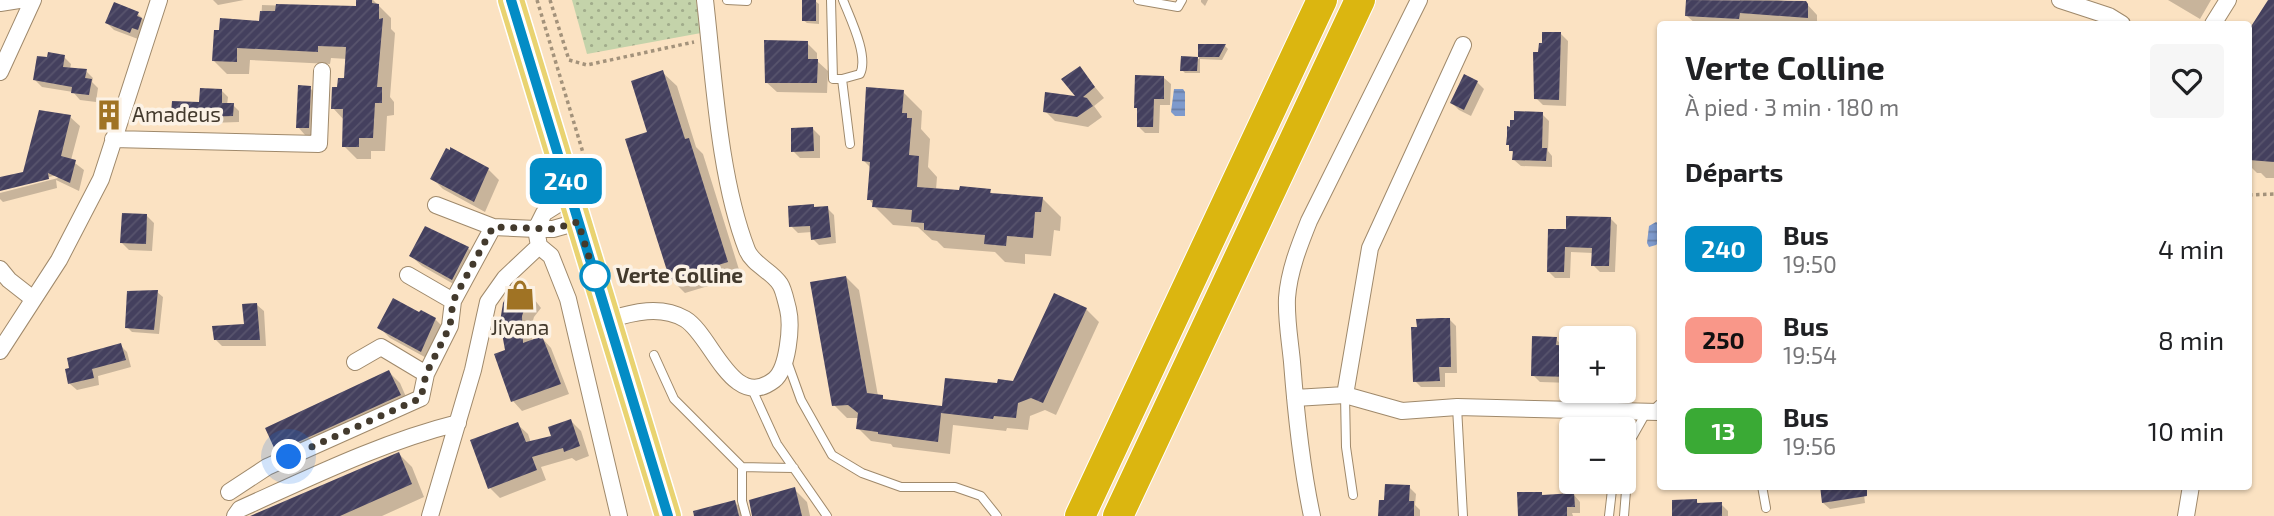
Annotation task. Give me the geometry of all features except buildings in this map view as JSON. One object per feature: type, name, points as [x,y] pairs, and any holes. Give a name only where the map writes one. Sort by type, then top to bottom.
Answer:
[{"type":"highway","points":[[1080,516],[1322,0]]},
{"type":"highway","points":[[1118,516],[1360,0]]},
{"type":"main road","points":[[511,0],[668,516]]},
{"type":"street","points":[[0,3],[19,0]]},
{"type":"street","points":[[0,72],[33,0]]},
{"type":"street","points":[[0,351],[59,260],[101,179],[159,0]]},
{"type":"street","points":[[608,320],[628,314],[663,311],[687,320],[737,383],[751,387],[760,387],[776,379],[786,358],[789,313],[780,284],[748,254],[736,216],[723,146],[705,0]]},
{"type":"street","points":[[1312,516],[1303,472],[1287,299],[1296,253],[1309,221],[1419,0]]},
{"type":"street","points":[[2060,0],[2117,21]]},
{"type":"street","points":[[2215,21],[2228,0]]},
{"type":"street","points":[[1345,395],[1370,248],[1462,45]]},
{"type":"street","points":[[113,139],[319,144],[322,71]]},
{"type":"street","points":[[538,237],[544,213],[571,197]]},
{"type":"street","points":[[436,205],[493,227],[538,237],[551,256],[568,299],[619,516]]},
{"type":"street","points":[[430,516],[473,370],[488,302],[538,237],[553,229],[578,222]]},
{"type":"street","points":[[229,492],[267,467],[421,398],[426,374],[450,326],[453,301],[493,227]]},
{"type":"street","points":[[0,269],[9,280],[33,298]]},
{"type":"street","points":[[408,275],[453,301]]},
{"type":"street","points":[[355,362],[381,347],[426,374]]},
{"type":"street","points":[[1295,398],[1345,395],[1402,411],[1457,407],[1654,410]]},
{"type":"street","points":[[235,516],[240,509],[361,455],[427,431],[458,423]]},
{"type":"street","points":[[2186,516],[2190,490]]},
{"type":"lane","points":[[727,0],[747,1]]},
{"type":"lane","points":[[831,0],[833,79],[860,74],[863,69],[854,28],[843,0]]},
{"type":"lane","points":[[1139,0],[1178,7],[1182,0]]},
{"type":"lane","points":[[842,79],[850,144]]},
{"type":"lane","points":[[654,355],[674,399],[742,467],[794,468]]},
{"type":"lane","points":[[786,358],[801,400],[832,455],[862,473],[901,487],[955,487],[981,496],[997,516]]},
{"type":"lane","points":[[751,387],[777,444],[827,516]]},
{"type":"lane","points":[[1345,395],[1346,447],[1353,495]]},
{"type":"lane","points":[[1457,407],[1463,516]]},
{"type":"lane","points":[[1624,516],[1630,441],[1654,410]]},
{"type":"lane","points":[[1619,411],[1619,417]]},
{"type":"lane","points":[[742,467],[742,501],[746,516]]},
{"type":"lane","points":[[1763,490],[1766,508]]},
{"type":"lane","points":[[1609,516],[1612,494]]},
{"type":"path","points":[[550,0],[569,60],[587,65],[710,39]]},
{"type":"path","points":[[2252,195],[2274,194]]},
{"type":"green space","points":[[572,0],[696,0],[701,33],[587,54]]},
{"type":"water","points":[[1174,89],[1183,89],[1185,92],[1185,116],[1175,116],[1171,112]]},
{"type":"water","points":[[1657,223],[1657,244],[1649,247],[1647,243],[1649,226]]},
{"type":"bus line","name":"240","points":[[511,0],[668,516]]},
{"type":"place","name":"Amadeus","points":[[109,115]]},
{"type":"place","name":"Verte Colline","points":[[595,276]]},
{"type":"place","name":"Jivana","points":[[520,295]]},
{"type":"route","points":[[289,457],[421,398],[426,374],[450,326],[453,301],[493,227],[553,229],[578,222],[595,276]]}]
